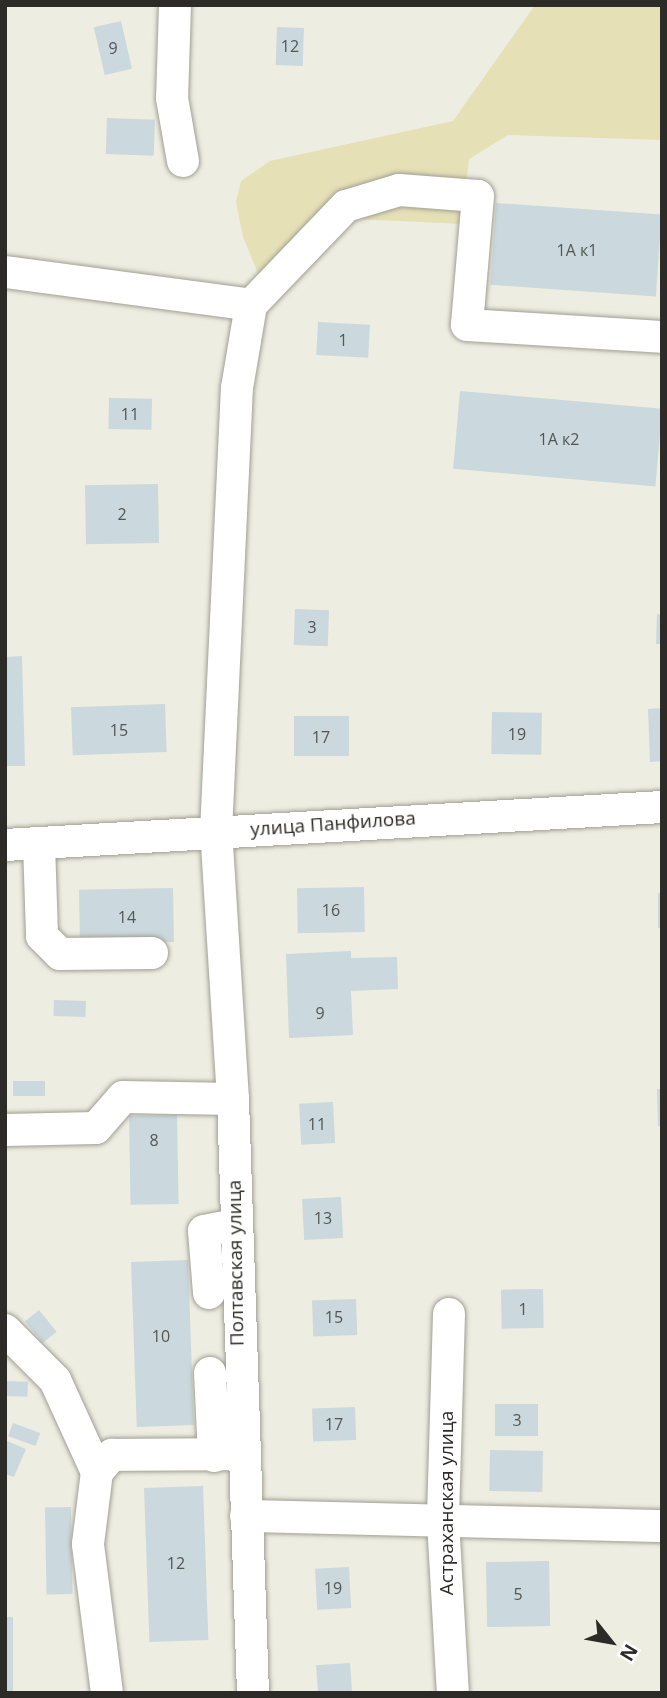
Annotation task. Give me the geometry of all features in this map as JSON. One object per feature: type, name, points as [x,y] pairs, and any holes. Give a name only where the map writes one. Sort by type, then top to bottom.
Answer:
[{"type":"street","points":[[175,5],[172,98],[183,161]]},
{"type":"street","points":[[5,272],[250,305],[346,206],[400,190],[478,196],[467,325],[662,337]]},
{"type":"street","name":"Полтавская улица","points":[[250,305],[237,388],[216,832],[233,1098],[235,1225],[227,1455],[246,1516],[253,1693]]},
{"type":"street","name":"улица Панфилова","points":[[5,845],[662,807]]},
{"type":"street","points":[[38,844],[42,936],[60,954],[152,953]]},
{"type":"street","points":[[5,1130],[96,1128],[123,1097],[233,1098]]},
{"type":"street","points":[[209,1293],[204,1231],[235,1225]]},
{"type":"street","name":"Астраханская улица","points":[[449,1314],[443,1521],[453,1693]]},
{"type":"street","points":[[5,1330],[55,1380],[97,1472],[88,1544],[107,1693]]},
{"type":"street","points":[[97,1472],[112,1455],[227,1455],[210,1373]]},
{"type":"street","points":[[246,1516],[662,1526]]},
{"type":"shaded area","points":[[535,5],[662,5],[662,140],[508,135],[469,159],[462,224],[355,219],[265,290],[243,237],[236,202],[241,181],[270,161],[453,121]]},
{"type":"building","points":[[121,21],[132,69],[105,75],[94,27]]},
{"type":"building","points":[[277,27],[304,28],[303,66],[276,65]]},
{"type":"building","points":[[107,118],[155,120],[154,156],[106,154]]},
{"type":"building","points":[[496,203],[662,215],[656,296],[490,285]]},
{"type":"building","points":[[318,322],[370,325],[368,358],[316,355]]},
{"type":"building","points":[[460,391],[662,409],[655,486],[453,469]]},
{"type":"building","points":[[109,398],[152,399],[151,430],[108,429]]},
{"type":"building","points":[[158,484],[159,543],[86,544],[85,485]]},
{"type":"building","points":[[295,609],[329,610],[328,646],[294,645]]},
{"type":"building","points":[[657,614],[662,615],[662,644],[656,644]]},
{"type":"building","points":[[22,656],[25,766],[5,766],[5,657]]},
{"type":"building","points":[[165,704],[167,752],[73,755],[71,707]]},
{"type":"building","points":[[662,708],[662,761],[650,762],[648,709]]},
{"type":"building","points":[[492,712],[542,713],[541,755],[491,754]]},
{"type":"building","points":[[294,716],[349,716],[349,756],[294,756]]},
{"type":"building","points":[[364,887],[365,932],[298,933],[297,888]]},
{"type":"building","points":[[173,888],[174,942],[80,944],[79,890]]},
{"type":"building","points":[[658,893],[662,893],[662,928],[658,928]]},
{"type":"building","points":[[351,951],[351,958],[397,957],[398,989],[351,991],[353,1035],[289,1038],[286,954]]},
{"type":"building","points":[[54,1000],[86,1001],[85,1017],[53,1016]]},
{"type":"building","points":[[13,1081],[45,1081],[45,1096],[13,1096]]},
{"type":"building","points":[[657,1089],[662,1089],[662,1126],[658,1126]]},
{"type":"building","points":[[333,1102],[335,1143],[301,1145],[299,1104]]},
{"type":"building","points":[[177,1115],[179,1204],[131,1205],[129,1116]]},
{"type":"building","points":[[341,1197],[343,1238],[304,1240],[302,1199]]},
{"type":"building","points":[[188,1260],[194,1425],[137,1427],[131,1262]]},
{"type":"building","points":[[543,1289],[544,1328],[502,1329],[501,1290]]},
{"type":"building","points":[[356,1299],[357,1335],[313,1337],[312,1301]]},
{"type":"building","points":[[39,1310],[57,1332],[43,1343],[25,1321]]},
{"type":"building","points":[[5,1381],[28,1382],[27,1397],[5,1396]]},
{"type":"building","points":[[495,1404],[538,1404],[538,1436],[495,1436]]},
{"type":"building","points":[[355,1407],[356,1440],[313,1441],[312,1409]]},
{"type":"building","points":[[13,1423],[40,1433],[35,1446],[8,1436]]},
{"type":"building","points":[[5,1440],[26,1449],[14,1477],[5,1474]]},
{"type":"building","points":[[490,1450],[543,1451],[542,1492],[489,1491]]},
{"type":"building","points":[[203,1486],[208,1640],[149,1642],[144,1488]]},
{"type":"building","points":[[45,1507],[71,1507],[73,1594],[47,1594]]},
{"type":"building","points":[[549,1561],[550,1626],[487,1627],[486,1562]]},
{"type":"building","points":[[349,1567],[351,1608],[317,1610],[315,1569]]},
{"type":"building","points":[[5,1617],[13,1617],[13,1693],[5,1693]]},
{"type":"building","points":[[350,1663],[352,1693],[318,1693],[316,1665]]}]
